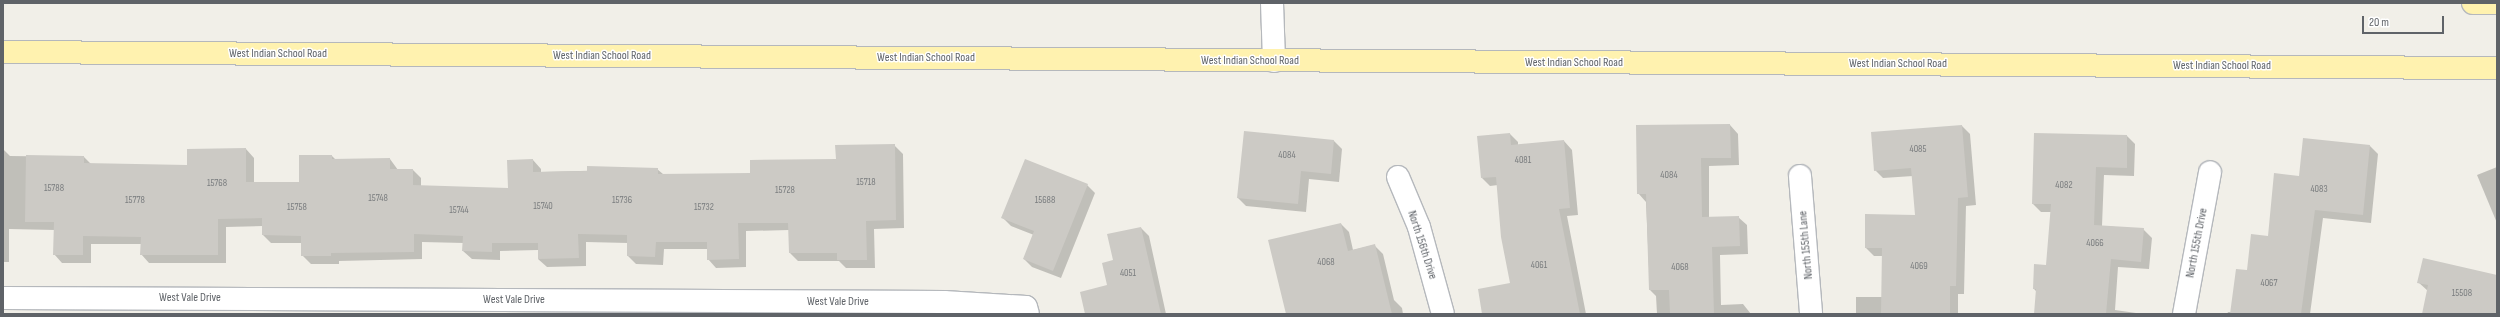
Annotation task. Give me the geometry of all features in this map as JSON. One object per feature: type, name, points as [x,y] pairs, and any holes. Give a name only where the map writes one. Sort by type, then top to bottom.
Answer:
[{"type":"main road","points":[[2472,3],[2497,3]]},
{"type":"main road","name":"West Indian School Road","points":[[3,52],[2497,68]]},
{"type":"street","points":[[1272,3],[1274,61]]},
{"type":"street","name":"North 155th Drive","points":[[2184,314],[2210,172]]},
{"type":"street","name":"North 155th Lane","points":[[1800,176],[1812,314]]},
{"type":"street","name":"North 156th Drive","points":[[1398,177],[1419,227],[1443,314]]},
{"type":"street","name":"West Vale Drive","points":[[3,298],[944,302],[1027,311]]},
{"type":"building","points":[[1730,124],[1731,158],[1701,158],[1702,217],[1739,216],[1740,246],[1712,247],[1714,314],[1670,314],[1669,290],[1649,290],[1646,194],[1637,194],[1636,125]]},
{"type":"building","points":[[1962,125],[1968,197],[1958,198],[1956,286],[1950,286],[1950,314],[1881,314],[1882,248],[1865,248],[1865,214],[1915,215],[1911,168],[1874,171],[1871,132]]},
{"type":"building","points":[[1244,131],[1334,140],[1331,174],[1301,171],[1298,204],[1237,198]]},
{"type":"building","points":[[1510,133],[1511,145],[1564,140],[1570,208],[1559,209],[1580,314],[1482,314],[1478,289],[1510,283],[1501,237],[1496,177],[1481,178],[1477,136]]},
{"type":"building","points":[[2034,133],[2127,135],[2127,168],[2096,167],[2094,225],[2144,228],[2141,262],[2111,259],[2106,314],[2034,314],[2036,289],[2033,289],[2034,264],[2046,265],[2051,204],[2032,204]]},
{"type":"building","points":[[2303,138],[2370,145],[2363,215],[2315,210],[2301,314],[2230,314],[2236,269],[2247,270],[2251,234],[2268,236],[2274,173],[2299,176]]},
{"type":"building","points":[[895,144],[896,220],[866,221],[867,260],[837,260],[837,253],[789,253],[788,223],[738,223],[739,259],[707,260],[707,242],[656,242],[655,257],[627,256],[627,235],[578,234],[579,258],[538,259],[538,243],[492,243],[492,252],[462,251],[463,236],[414,234],[414,252],[331,253],[331,256],[301,256],[301,236],[262,235],[262,218],[218,219],[218,255],[140,255],[141,237],[83,236],[83,255],[53,255],[54,222],[25,222],[26,155],[84,156],[84,163],[187,165],[187,149],[246,148],[246,182],[299,182],[299,155],[332,155],[332,159],[390,158],[390,169],[413,169],[413,185],[508,188],[507,160],[533,159],[533,172],[587,171],[587,166],[658,168],[658,174],[750,173],[750,160],[836,159],[835,145]]},
{"type":"building","points":[[1025,159],[1088,184],[1053,271],[1023,259],[1034,231],[1001,218]]},
{"type":"building","points":[[1341,223],[1348,251],[1375,244],[1392,314],[1286,314],[1268,240]]},
{"type":"building","points":[[1141,227],[1161,314],[1085,314],[1080,292],[1107,285],[1102,263],[1113,260],[1107,234]]},
{"type":"building","points":[[2423,258],[2497,275],[2497,314],[2422,314],[2428,285],[2417,283]]}]
